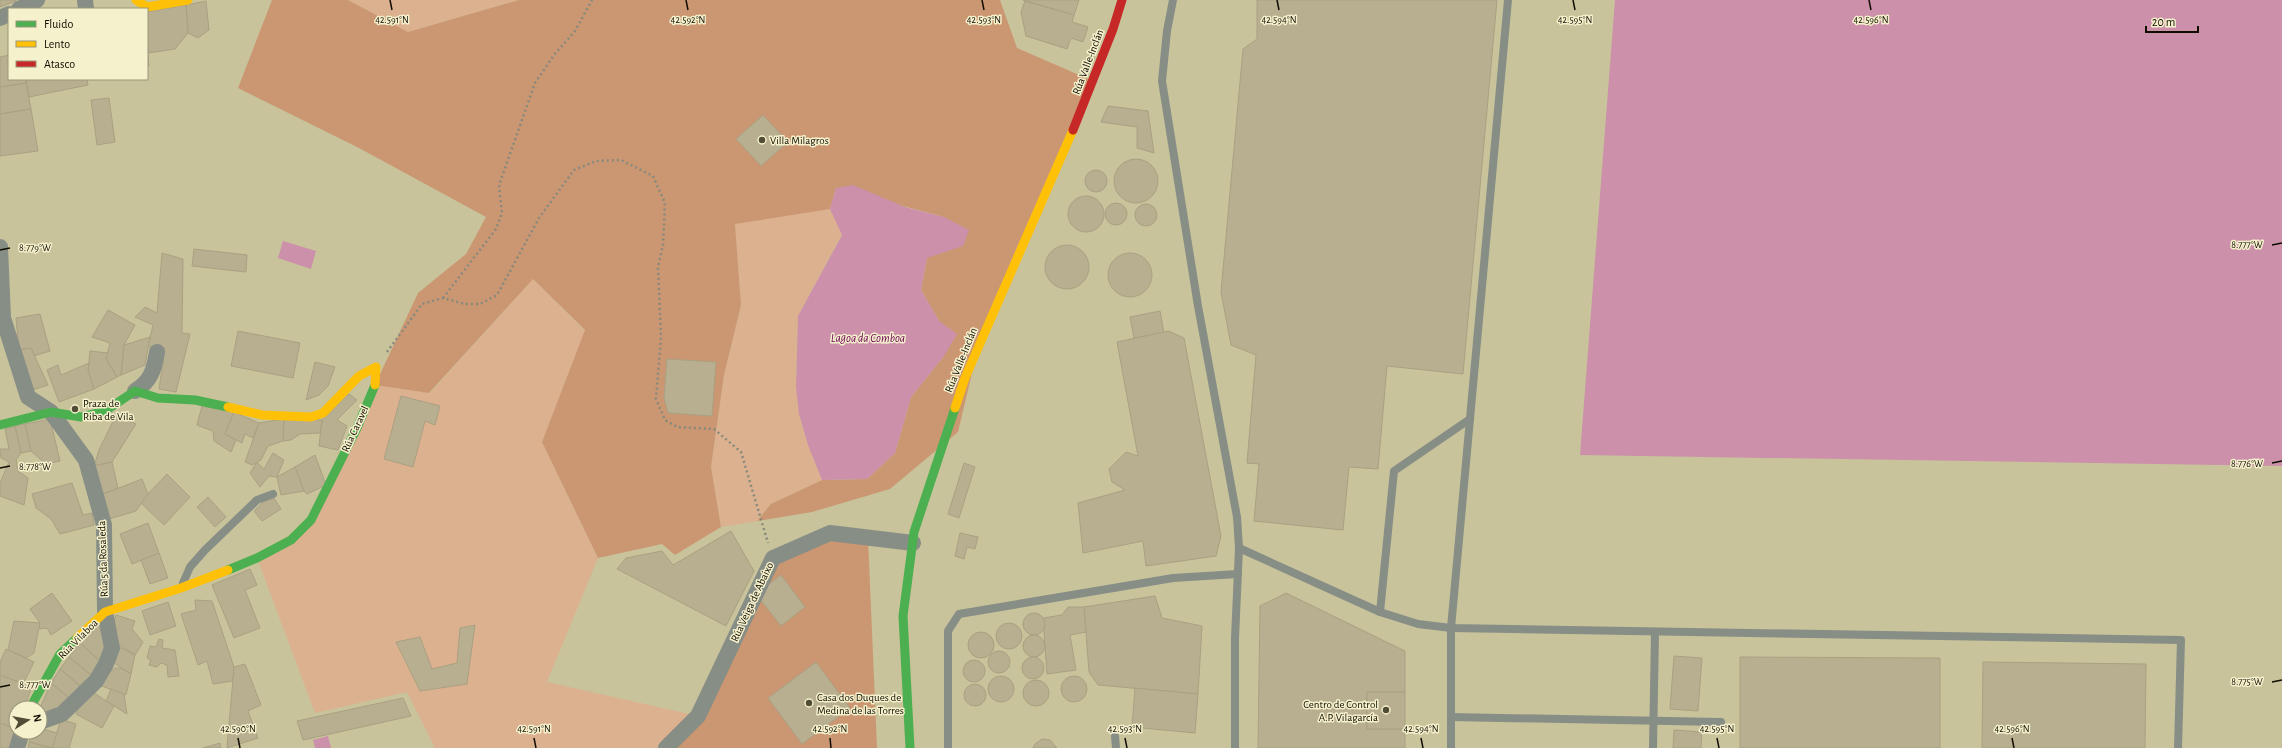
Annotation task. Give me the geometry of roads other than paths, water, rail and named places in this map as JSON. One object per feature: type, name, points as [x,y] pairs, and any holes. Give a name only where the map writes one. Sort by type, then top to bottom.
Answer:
[{"type":"street","points":[[21,8],[37,0]]},
{"type":"street","points":[[136,0],[147,7],[188,0]]},
{"type":"street","name":"Rúa Valle-Inclán","points":[[910,748],[903,616],[914,532],[965,378],[1072,134],[1113,29],[1122,0]]},
{"type":"street","name":"Rúa 5 da Rosaleda","points":[[0,247],[3,318],[28,397],[51,412],[86,460],[104,525],[105,612]]},
{"type":"street","points":[[0,425],[51,412],[81,417],[105,411],[145,384],[154,372],[157,352]]},
{"type":"street","name":"Rúa Caravel","points":[[105,612],[181,588],[257,558],[292,540],[311,520],[357,428],[375,385],[376,367],[359,376],[324,414],[311,417],[262,415],[194,400],[158,398],[135,391]]},
{"type":"street","name":"Rúa Veiga de Abaixo","points":[[666,748],[698,716],[773,558],[830,533],[913,543]]},
{"type":"street","name":"Rúa Vilaboa","points":[[34,700],[60,654],[105,612]]},
{"type":"street","name":"Rúa Vilaboa","points":[[48,719],[62,714],[96,682],[103,670],[112,648],[105,612]]},
{"type":"lane","points":[[1172,0],[1162,81],[1198,306],[1237,518],[1239,548],[1235,748]]},
{"type":"lane","points":[[1451,748],[1451,628],[1508,0]]},
{"type":"lane","points":[[1380,612],[1394,471],[1470,419]]},
{"type":"lane","points":[[181,588],[190,567],[205,550],[257,500],[273,494]]},
{"type":"lane","points":[[1239,548],[1380,612],[1418,624],[1451,628],[2181,640],[2178,748]]},
{"type":"lane","points":[[948,748],[948,631],[959,614],[1173,578],[1238,574]]},
{"type":"lane","points":[[1653,748],[1655,632]]},
{"type":"lane","points":[[1451,717],[1721,722]]},
{"type":"lane","points":[[1115,736],[1116,748]]},
{"type":"water","points":[[1615,0],[2282,0],[2282,466],[1580,455]]},
{"type":"water","name":"Lagoa da Comboa","points":[[853,185],[905,207],[944,217],[969,230],[963,246],[927,258],[921,290],[939,321],[957,334],[944,356],[911,397],[895,453],[867,479],[822,480],[808,445],[799,414],[796,387],[798,316],[842,235],[830,209],[836,188]]},
{"type":"water","points":[[283,241],[316,251],[311,269],[278,258]]},
{"type":"water","points":[[328,736],[331,748],[315,748],[313,740]]},
{"type":"place","name":"Villa Milagros","points":[[762,140]]},
{"type":"place","name":"Praza de Riba de Vila","points":[[75,409]]},
{"type":"place","name":"Casa dos Duques de Medina de las Torres","points":[[809,703]]},
{"type":"place","name":"Centro de Control A.P. Vilagarcía","points":[[1386,710]]}]
